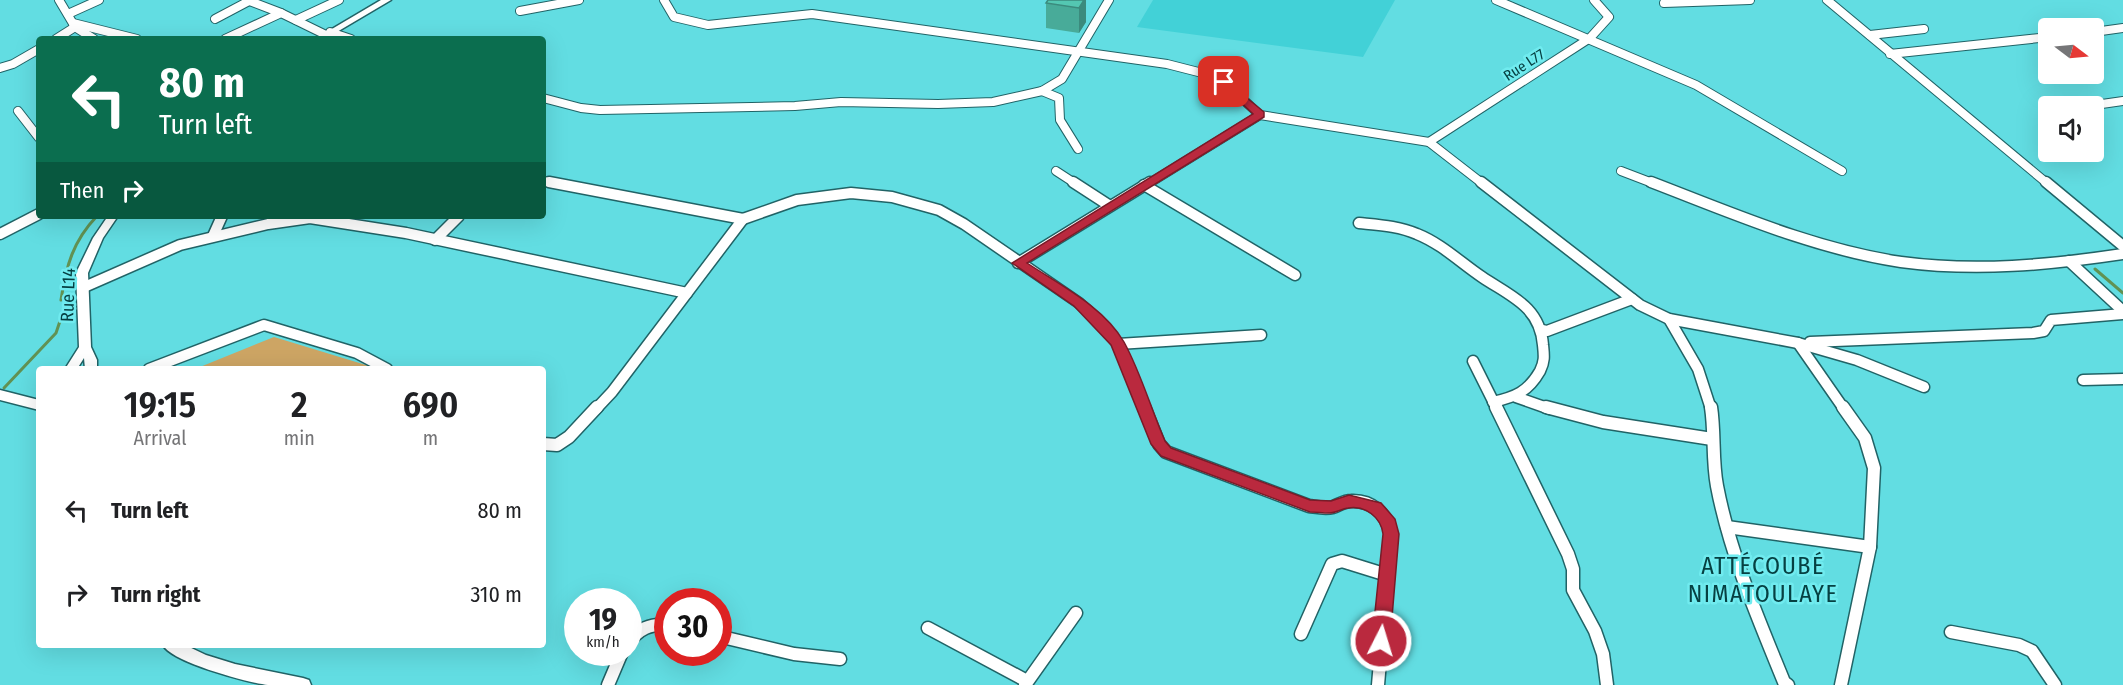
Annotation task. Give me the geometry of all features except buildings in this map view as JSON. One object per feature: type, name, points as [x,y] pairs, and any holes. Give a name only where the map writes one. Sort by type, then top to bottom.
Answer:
[{"type":"street","points":[[59,0],[74,25],[90,36]]},
{"type":"street","points":[[68,14],[99,0]]},
{"type":"street","points":[[296,20],[339,0]]},
{"type":"street","points":[[215,19],[248,1],[281,13],[325,35],[387,0]]},
{"type":"street","points":[[520,11],[579,0]]},
{"type":"street","points":[[664,0],[674,17],[706,26],[721,26],[786,14],[812,14],[1081,51],[1202,71],[1224,82],[1260,115],[1429,142],[1632,299],[1654,313],[1669,319],[1798,343],[1857,360],[1924,387]]},
{"type":"street","points":[[546,99],[592,110],[656,111],[841,102],[967,104],[993,102],[1042,91],[1062,79],[1081,51],[1109,0]]},
{"type":"street","points":[[1496,0],[1696,85],[1842,171]]},
{"type":"street","name":"Rue L77","points":[[1429,142],[1590,38],[1609,17],[1594,0]]},
{"type":"street","points":[[1665,3],[1750,0]]},
{"type":"street","points":[[1827,0],[2123,246]]},
{"type":"street","points":[[231,36],[281,13]]},
{"type":"street","points":[[60,36],[74,25]]},
{"type":"street","points":[[74,25],[124,36]]},
{"type":"street","points":[[2104,31],[2123,28]]},
{"type":"street","points":[[1870,35],[1924,29]]},
{"type":"street","points":[[1890,54],[2038,38]]},
{"type":"street","points":[[0,68],[13,64],[36,51]]},
{"type":"street","points":[[1042,91],[1059,98],[1060,120],[1078,148]]},
{"type":"street","points":[[2104,104],[2123,101]]},
{"type":"street","points":[[18,111],[36,134]]},
{"type":"street","points":[[1018,263],[1260,115]]},
{"type":"street","points":[[1056,171],[1110,206]]},
{"type":"street","points":[[1621,171],[1767,226],[1855,252],[1941,266],[1989,266],[2069,261],[2123,254]]},
{"type":"street","points":[[546,182],[743,219],[797,200],[832,194],[851,193],[892,197],[939,210],[964,224],[1079,303],[1099,321],[1118,344],[1159,444],[1166,452],[1310,506],[1332,507],[1349,501],[1375,507],[1390,524],[1391,534],[1378,685]]},
{"type":"street","points":[[1144,185],[1295,275]]},
{"type":"street","points":[[0,234],[36,216]]},
{"type":"street","name":"Rue L14","points":[[91,366],[91,360],[85,347],[82,288],[84,267],[111,219]]},
{"type":"street","points":[[213,236],[221,219]]},
{"type":"street","points":[[82,288],[109,278],[165,250],[213,236],[299,219],[344,219],[687,293]]},
{"type":"street","points":[[435,240],[456,219]]},
{"type":"street","points":[[546,444],[557,445],[598,408],[633,366],[743,219]]},
{"type":"street","points":[[1359,223],[1405,229],[1429,240],[1477,274],[1515,296],[1528,309],[1542,330],[1545,362],[1535,380],[1516,397],[1493,402]]},
{"type":"street","points":[[2069,261],[2123,313]]},
{"type":"street","points":[[1542,330],[1547,331],[1632,299]]},
{"type":"street","points":[[1798,343],[2034,333],[2044,332],[2051,320],[2123,313]]},
{"type":"street","points":[[1669,319],[1703,381],[1711,402],[1717,487],[1727,527],[1753,606],[1784,682],[1788,685]]},
{"type":"street","points":[[157,366],[264,325],[357,353],[381,366]]},
{"type":"street","points":[[1118,344],[1261,335]]},
{"type":"street","points":[[1798,343],[1865,438],[1875,468],[1870,548],[1841,685]]},
{"type":"street","name":"Rue L14","points":[[73,366],[85,347]]},
{"type":"street","points":[[1473,361],[1571,561],[1573,590],[1595,631],[1603,654],[1606,685]]},
{"type":"street","points":[[2083,380],[2123,379]]},
{"type":"street","points":[[0,395],[36,402]]},
{"type":"street","points":[[1516,397],[1565,414],[1712,439]]},
{"type":"street","points":[[1727,527],[1870,548]]},
{"type":"street","points":[[1301,634],[1332,564],[1342,561],[1387,575]]},
{"type":"street","points":[[928,628],[1026,683],[1076,613]]},
{"type":"street","points":[[1951,632],[2019,645],[2032,651],[2055,685]]},
{"type":"street","points":[[732,639],[794,654],[840,659]]},
{"type":"street","points":[[177,648],[198,659],[221,666],[303,685]]},
{"type":"street","points":[[608,685],[616,666]]},
{"type":"street","points":[[1846,666],[1850,685]]},
{"type":"shaded area","points":[[1153,0],[1395,0],[1363,57],[1137,27]]},
{"type":"shaded area","points":[[274,337],[369,366],[202,366]]},
{"type":"waterway","points":[[61,300],[65,276],[76,245],[94,219]]},
{"type":"waterway","points":[[2095,269],[2123,293]]},
{"type":"waterway","points":[[4,388],[56,333],[61,318]]},
{"type":"district","name":"ATTÉCOUBÉ NIMATOULAYE","points":[[1763,580]]},
{"type":"route","points":[[1224,82],[1260,115],[1018,263],[1079,303],[1109,332],[1118,344],[1159,444],[1166,452],[1310,506],[1320,508],[1332,507],[1349,501],[1363,502],[1384,514],[1390,524],[1391,534],[1381,641]]}]
